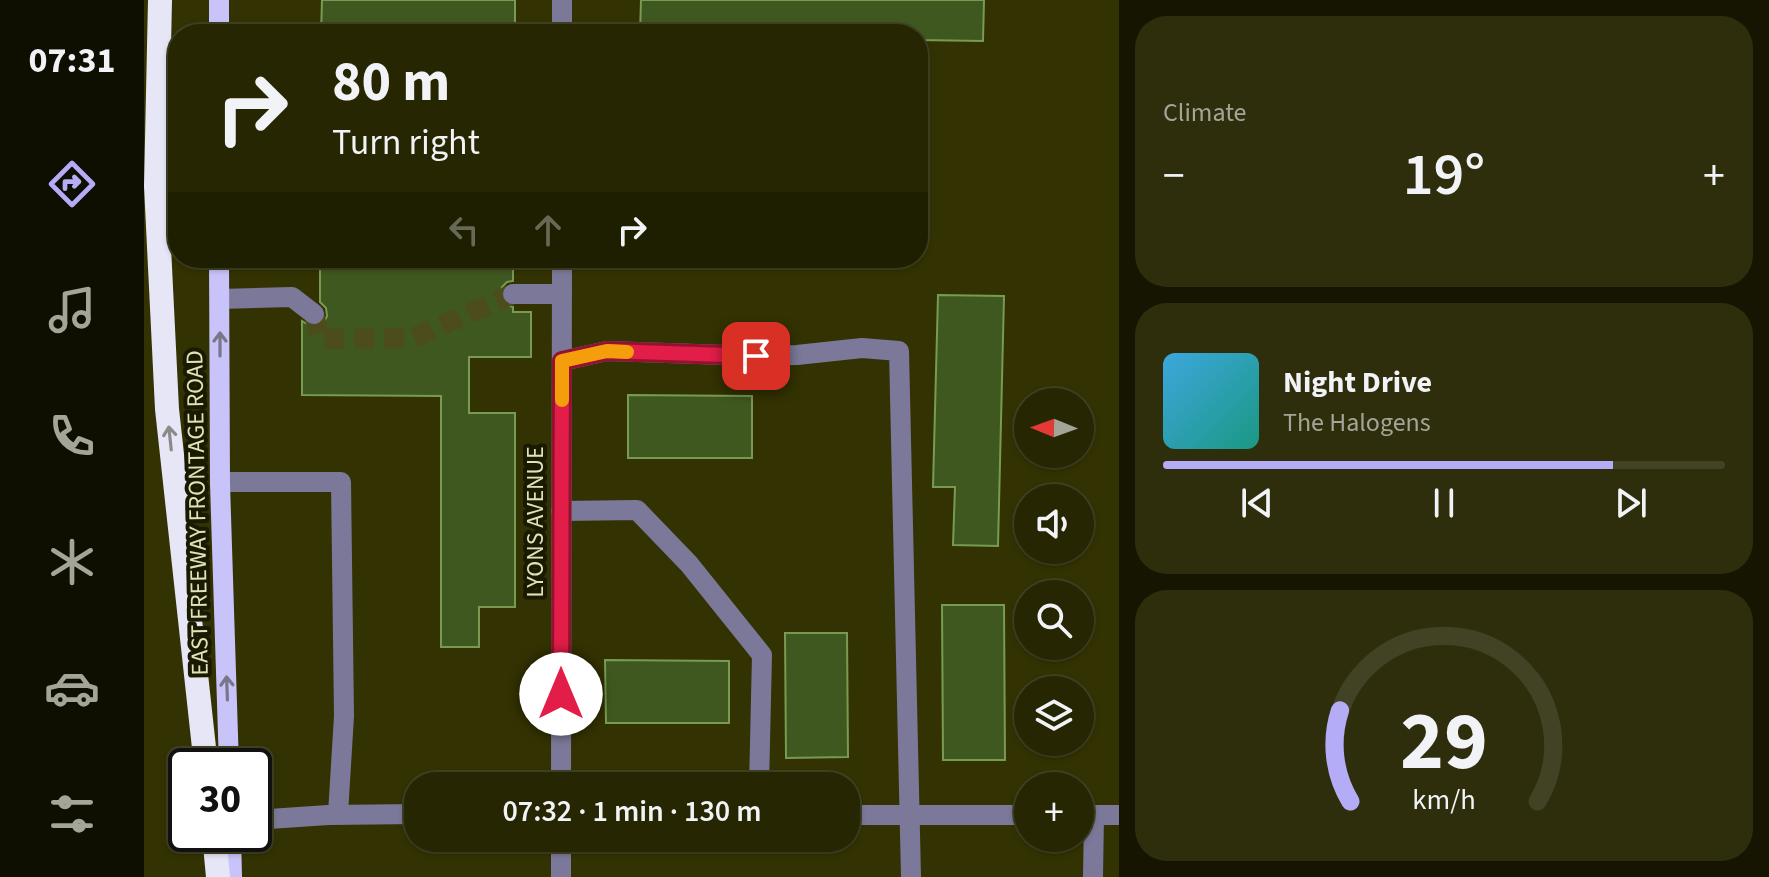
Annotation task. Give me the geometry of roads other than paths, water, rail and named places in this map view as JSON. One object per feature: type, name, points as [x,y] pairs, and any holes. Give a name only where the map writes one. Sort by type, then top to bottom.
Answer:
[{"type":"highway","points":[[160,0],[156,186],[167,409],[204,748]]},
{"type":"highway","points":[[216,852],[218,877]]},
{"type":"main road","points":[[219,0],[219,24]]},
{"type":"main road","name":"EAST FREEWAY FRONTAGE ROAD","points":[[219,268],[220,482],[228,748]]},
{"type":"main road","points":[[231,852],[232,877]]},
{"type":"street","points":[[562,0],[562,24]]},
{"type":"street","name":"LYONS AVENUE","points":[[561,772],[562,268]]},
{"type":"street","points":[[513,294],[562,294]]},
{"type":"street","points":[[220,299],[292,297],[314,314]]},
{"type":"street","points":[[562,361],[607,351],[756,356],[862,348],[899,351],[911,877]]},
{"type":"street","points":[[220,482],[341,482],[344,716],[338,814]]},
{"type":"street","points":[[561,511],[637,510],[689,564],[762,655],[759,772]]},
{"type":"street","points":[[272,819],[404,814]]},
{"type":"street","points":[[860,815],[1014,815]]},
{"type":"street","points":[[1094,815],[1119,815]]},
{"type":"street","points":[[561,852],[561,877]]},
{"type":"street","points":[[1091,852],[1093,877]]},
{"type":"tunnel","points":[[314,314],[320,339],[413,338],[513,294]]}]
